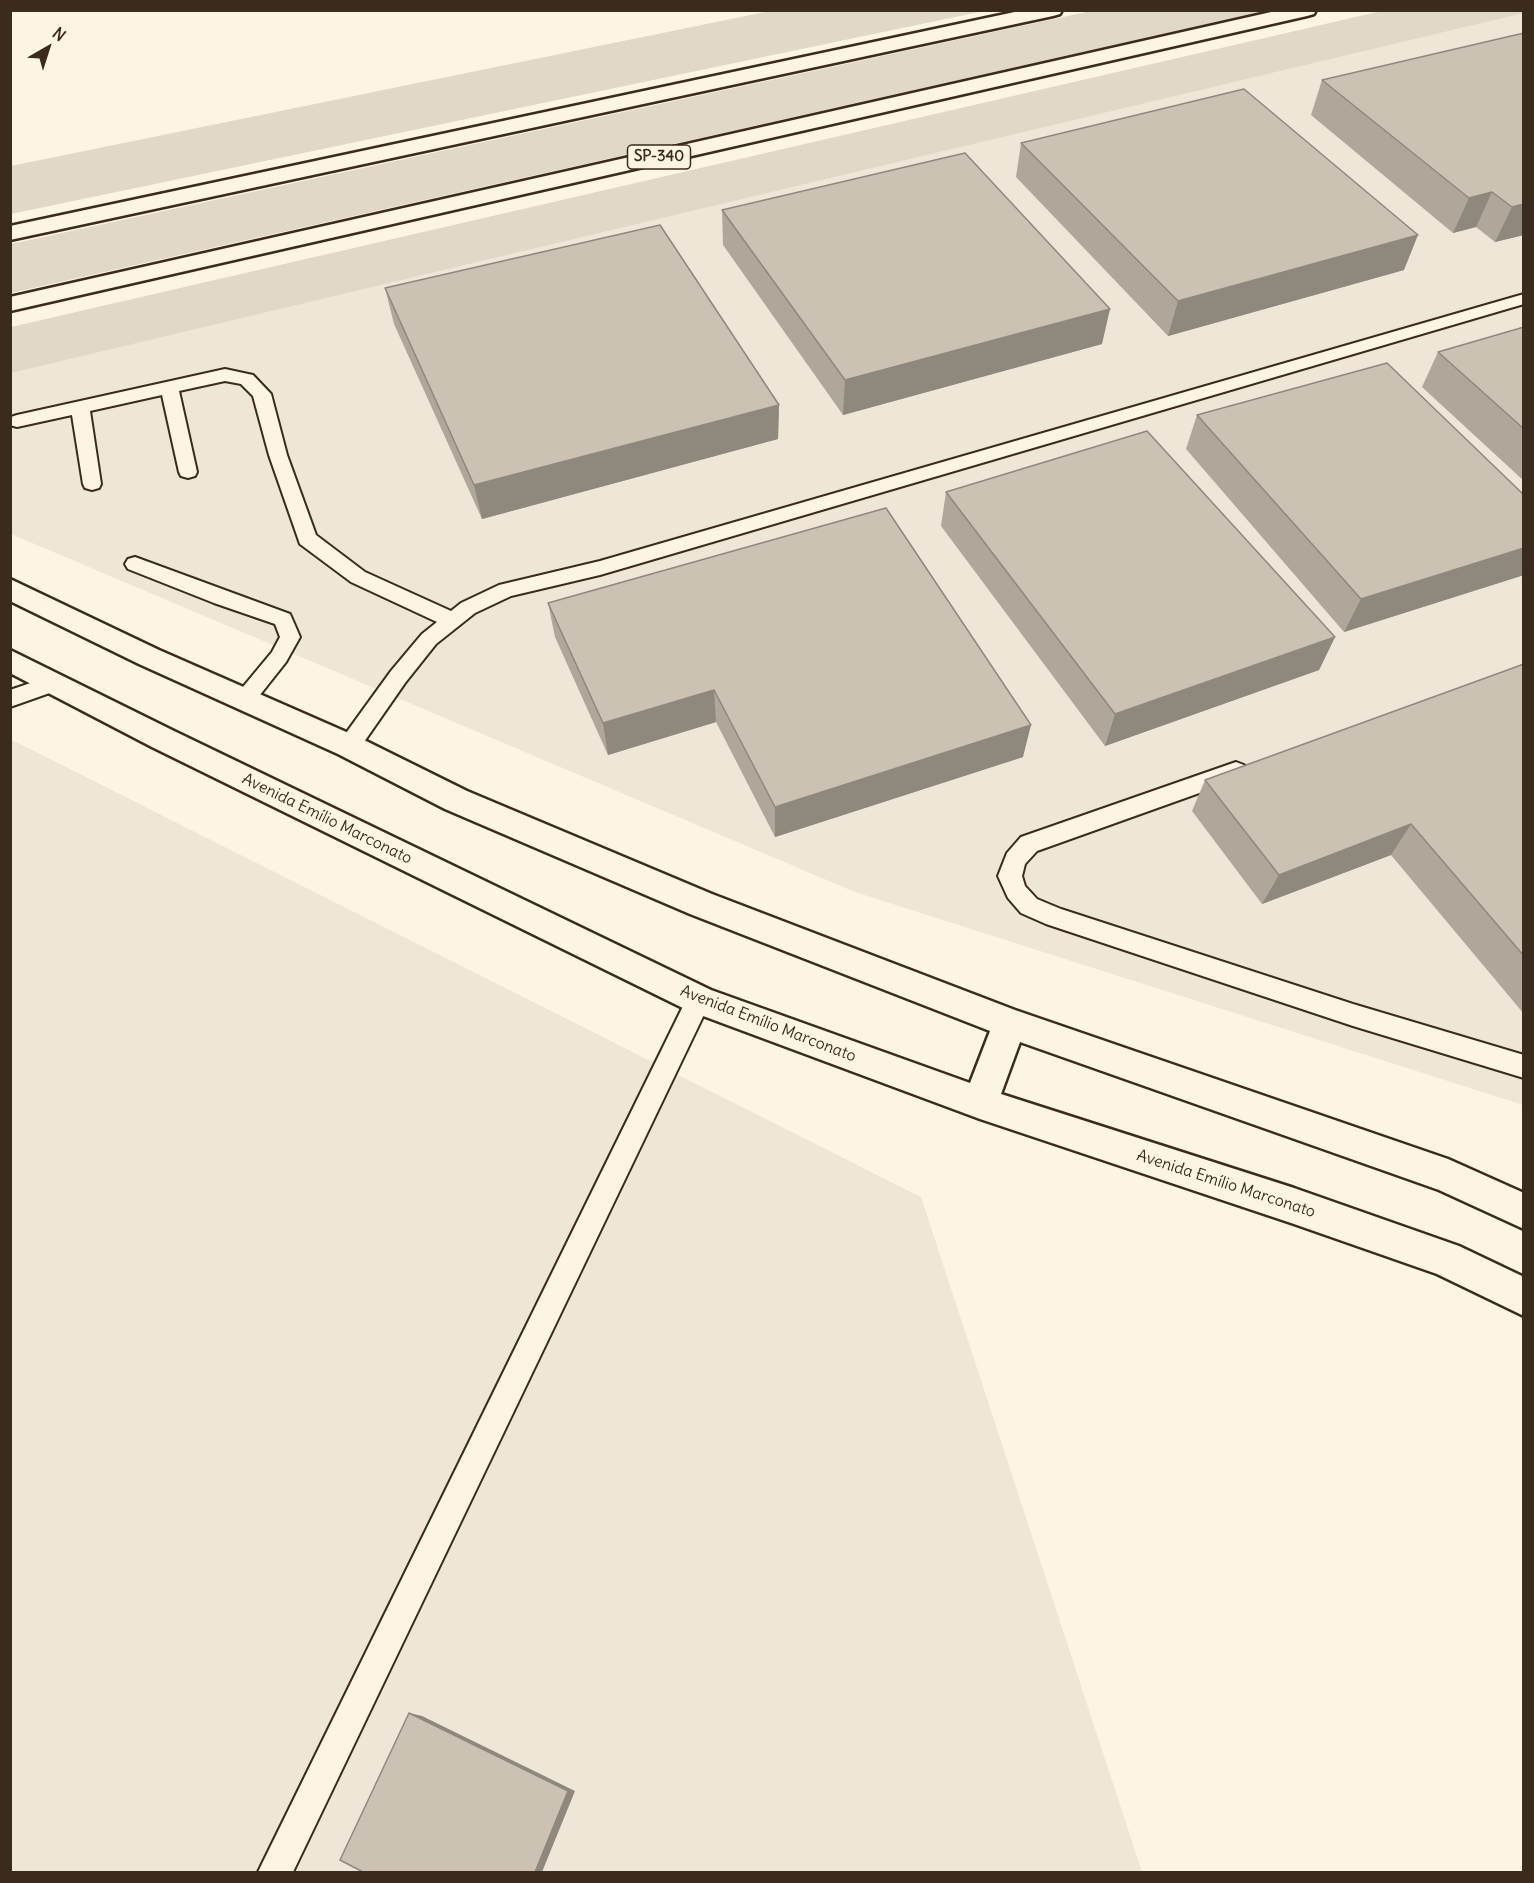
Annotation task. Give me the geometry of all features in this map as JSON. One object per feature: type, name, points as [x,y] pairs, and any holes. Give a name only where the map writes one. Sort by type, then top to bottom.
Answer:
[{"type":"main road","points":[[10,233],[1053,10]]},
{"type":"main road","name":"SP-340","points":[[10,304],[1307,10]]},
{"type":"main road","points":[[10,589],[149,657],[349,746],[456,800],[701,904],[1010,1023],[1448,1176],[1524,1212]]},
{"type":"main road","name":"Avenida Emílio Marconato","points":[[10,660],[162,739],[699,1000],[980,1103],[1294,1206],[1446,1259],[1524,1297]]},
{"type":"main road","points":[[980,1103],[1010,1023]]},
{"type":"lane","points":[[349,746],[398,677],[429,639],[468,608],[506,590],[600,568],[1524,299]]},
{"type":"lane","points":[[17,421],[225,375],[247,379],[262,394],[278,455],[307,539],[358,578],[452,620]]},
{"type":"lane","points":[[170,388],[188,472]]},
{"type":"lane","points":[[80,407],[92,484]]},
{"type":"lane","points":[[135,564],[221,598],[283,619],[290,637],[279,657],[244,699]]},
{"type":"lane","points":[[10,699],[54,683]]},
{"type":"lane","points":[[1254,765],[1029,844],[1015,860],[1010,876],[1016,891],[1029,906],[1054,917],[1353,1015],[1524,1067]]},
{"type":"lane","points":[[275,1872],[699,1000]]},
{"type":"shaded area","points":[[775,10],[984,11],[11,214],[11,166]]},
{"type":"shaded area","points":[[1386,10],[1523,10],[1524,13],[11,373],[11,327]]},
{"type":"shaded area","points":[[1091,11],[1265,11],[11,293],[11,244]]},
{"type":"shaded area","points":[[1523,13],[1523,1105],[855,892],[11,534],[10,373]]},
{"type":"shaded area","points":[[10,739],[921,1197],[1142,1872],[11,1872]]},
{"type":"building","points":[[1524,33],[1524,204],[1512,207],[1492,192],[1469,198],[1322,80]]},
{"type":"building","points":[[1244,89],[1418,235],[1178,301],[1021,143]]},
{"type":"building","points":[[965,153],[1110,309],[845,380],[722,210]]},
{"type":"building","points":[[660,225],[779,405],[474,485],[385,288]]},
{"type":"building","points":[[1524,327],[1524,429],[1438,352]]},
{"type":"building","points":[[1387,363],[1524,495],[1524,548],[1361,599],[1197,415]]},
{"type":"building","points":[[1147,431],[1335,637],[1115,714],[946,492]]},
{"type":"building","points":[[886,508],[1031,725],[775,807],[714,690],[603,723],[548,603]]},
{"type":"building","points":[[1524,664],[1524,956],[1411,824],[1279,875],[1205,780]]},
{"type":"building","points":[[409,1713],[568,1791],[535,1872],[363,1872],[340,1860]]}]
